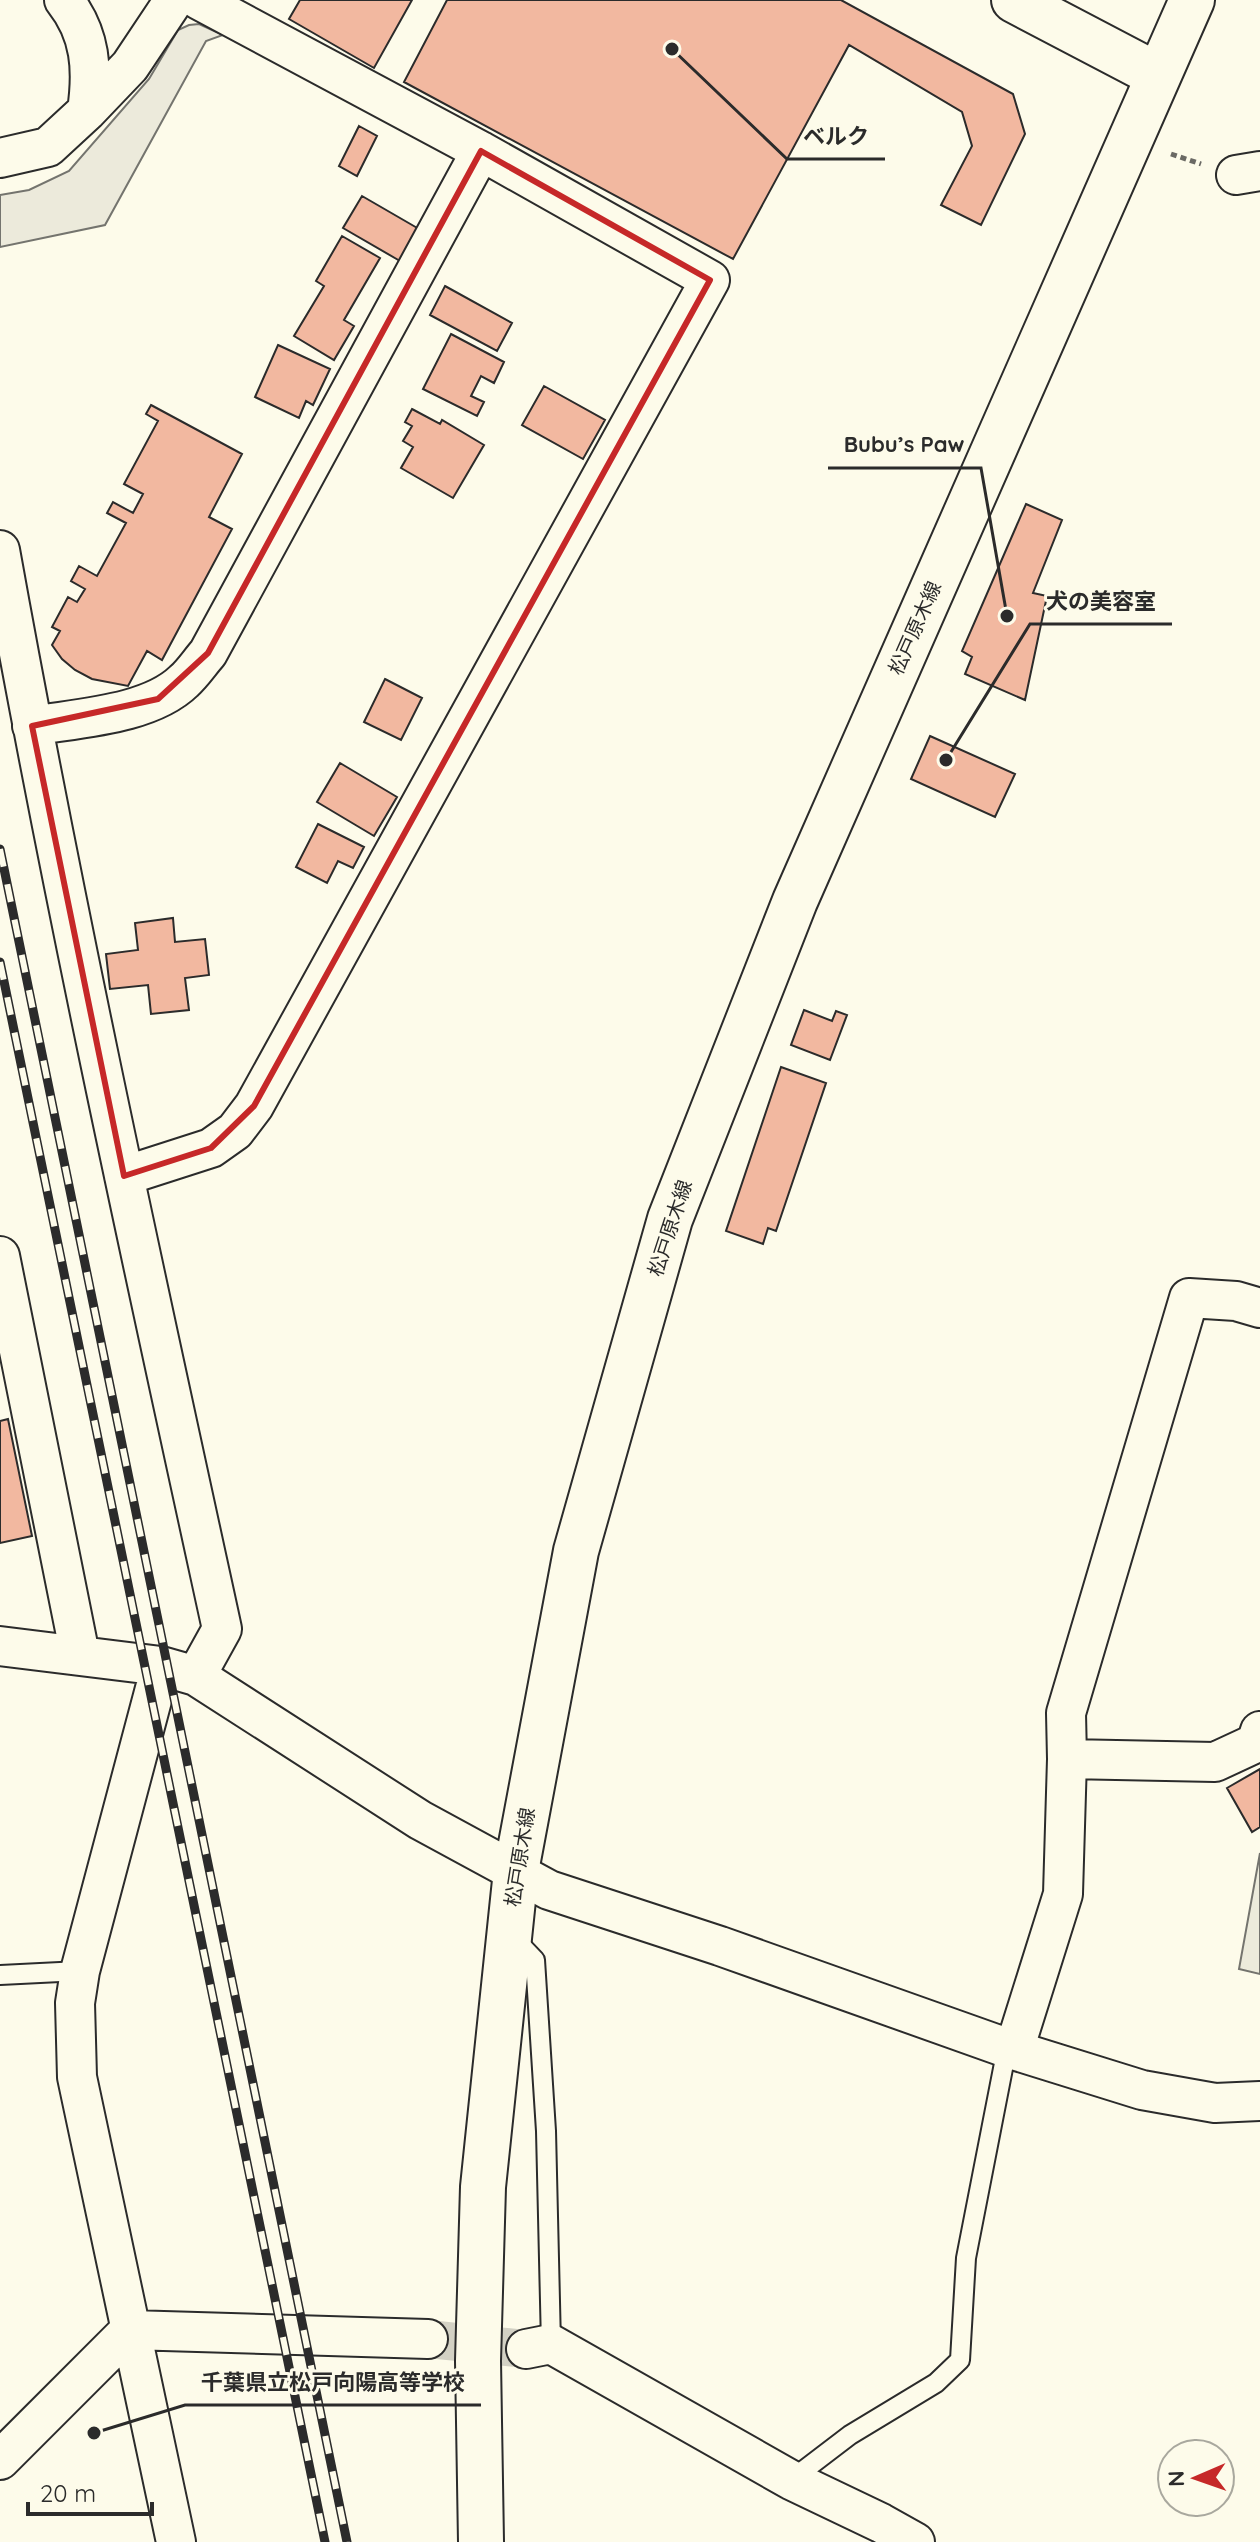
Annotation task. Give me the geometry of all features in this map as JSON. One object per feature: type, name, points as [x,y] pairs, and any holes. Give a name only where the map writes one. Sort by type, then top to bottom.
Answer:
[{"type":"main road","points":[[1014,0],[1157,75]]},
{"type":"main road","name":"松戸原木線","points":[[481,2542],[478,2361],[483,2187],[516,1871],[576,1551],[670,1219],[802,887],[1192,0]]},
{"type":"street","points":[[64,0],[75,14],[91,61],[92,82],[87,111]]},
{"type":"street","points":[[0,158],[48,147],[130,66],[174,0]]},
{"type":"street","points":[[124,1176],[211,1148],[235,1131],[254,1106],[710,280],[481,151],[199,0]]},
{"type":"street","points":[[32,726],[117,712],[158,699],[183,682],[208,653],[481,151]]},
{"type":"street","points":[[0,550],[32,726],[124,1176],[222,1629],[179,1671],[80,1971],[75,2003],[77,2077],[176,2542]]},
{"type":"street","points":[[0,1256],[13,1385],[80,1655]]},
{"type":"street","points":[[1010,2049],[1063,1894],[1066,1713],[1189,1298],[1236,1301],[1260,1308]]},
{"type":"street","points":[[0,1646],[179,1671],[420,1820],[549,1890],[720,1946],[1010,2049],[1142,2090],[1215,2103],[1260,2101]]},
{"type":"street","points":[[1067,1759],[1215,1762],[1256,1743],[1260,1731]]},
{"type":"street","points":[[0,2460],[130,2330],[428,2339]]},
{"type":"street","points":[[539,2346],[915,2542]]},
{"type":"lane","points":[[510,1933],[535,1960],[546,2131],[539,2346]]},
{"type":"lane","points":[[0,1975],[80,1971]]},
{"type":"lane","points":[[791,2480],[850,2435],[936,2383],[960,2360],[966,2258],[1010,2049]]},
{"type":"highlighted area","points":[[481,151],[710,280],[254,1106],[211,1148],[124,1176],[32,726],[158,699],[208,653]]},
{"type":"shaded area","points":[[199,24],[223,35],[206,41],[105,225],[0,247],[0,195],[29,190],[69,171],[149,79],[178,30]]},
{"type":"shaded area","points":[[1260,1853],[1260,1974],[1239,1969]]},
{"type":"building","points":[[300,0],[412,0],[374,68],[289,19]]},
{"type":"building","points":[[447,0],[841,0],[1013,94],[1025,134],[981,225],[941,205],[972,146],[962,112],[849,45],[733,259],[404,82]]},
{"type":"building","points":[[359,126],[377,136],[357,176],[339,166]]},
{"type":"building","points":[[362,196],[419,229],[400,261],[343,228]]},
{"type":"building","points":[[342,236],[380,258],[344,320],[354,326],[334,360],[294,336],[324,286],[316,281]]},
{"type":"building","points":[[445,286],[512,323],[497,351],[430,315]]},
{"type":"building","points":[[451,334],[504,362],[494,383],[481,376],[471,396],[484,402],[477,416],[423,389]]},
{"type":"building","points":[[278,345],[330,369],[313,405],[306,401],[299,418],[255,397]]},
{"type":"building","points":[[544,386],[605,420],[583,459],[522,425]]},
{"type":"building","points":[[151,405],[242,454],[209,517],[232,529],[162,660],[147,651],[128,686],[92,679],[75,670],[52,645],[60,631],[52,627],[68,597],[77,602],[85,589],[71,581],[79,566],[97,576],[126,523],[107,513],[113,502],[133,513],[143,494],[124,484],[158,421],[146,414]]},
{"type":"building","points":[[412,409],[440,424],[442,420],[484,445],[453,498],[401,468],[413,447],[403,441],[412,426],[405,422]]},
{"type":"building","points":[[1026,504],[1062,520],[1033,593],[1047,596],[1025,700],[965,674],[972,657],[962,651]]},
{"type":"building","points":[[385,679],[422,698],[401,740],[364,722]]},
{"type":"building","points":[[930,736],[1015,774],[995,817],[911,779]]},
{"type":"building","points":[[340,763],[397,797],[374,836],[317,802]]},
{"type":"building","points":[[318,824],[364,847],[353,868],[338,861],[327,883],[296,867]]},
{"type":"building","points":[[173,918],[175,942],[205,939],[209,975],[185,978],[189,1010],[151,1014],[148,985],[110,989],[106,954],[138,950],[135,923]]},
{"type":"building","points":[[804,1010],[832,1021],[836,1011],[847,1015],[830,1060],[791,1045]]},
{"type":"building","points":[[781,1067],[826,1083],[776,1231],[768,1228],[763,1244],[726,1231]]},
{"type":"building","points":[[8,1419],[32,1536],[0,1543],[0,1421]]},
{"type":"building","points":[[1260,1769],[1260,1827],[1252,1832],[1227,1788]]},
{"type":"tunnel","points":[[428,2339],[526,2349]]},
{"type":"railway","points":[[0,849],[347,2542]]},
{"type":"railway","points":[[0,962],[325,2542]]},
{"type":"place","name":"ベルク","points":[[672,49]]},
{"type":"place","name":"Bubu’s Paw","points":[[1007,616]]},
{"type":"place","name":"犬の美容室","points":[[946,760]]},
{"type":"place","name":"千葉県立松戸向陽高等学校","points":[[94,2433]]}]
